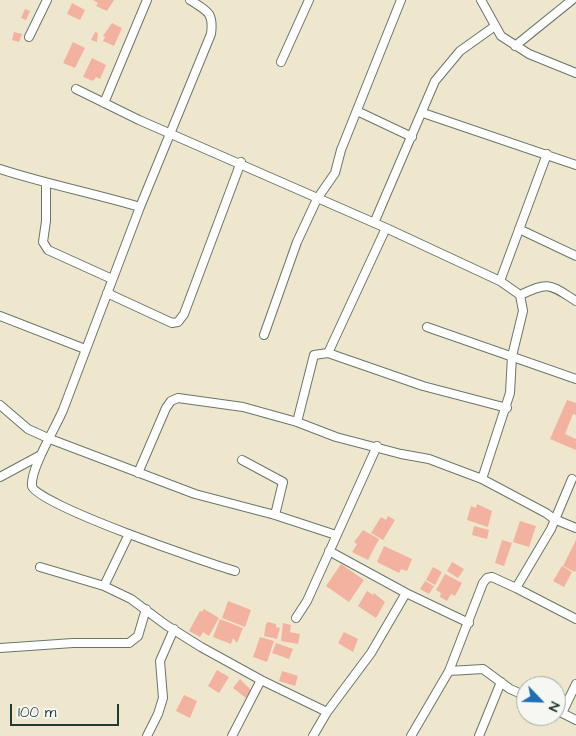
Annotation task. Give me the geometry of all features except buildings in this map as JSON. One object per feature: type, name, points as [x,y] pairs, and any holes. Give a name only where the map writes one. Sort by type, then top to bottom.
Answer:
[{"type":"street","points":[[29,37],[47,0]]},
{"type":"street","points":[[104,102],[147,0]]},
{"type":"street","points":[[190,0],[208,11],[213,21],[212,28],[171,134],[140,206],[50,440],[39,456],[32,486],[35,492],[60,506],[182,555],[236,571]]},
{"type":"street","points":[[281,62],[309,0]]},
{"type":"street","points":[[264,335],[297,242],[318,199],[335,173],[357,110],[401,0]]},
{"type":"street","points":[[482,0],[502,36],[515,46],[576,74]]},
{"type":"street","points":[[515,46],[572,0]]},
{"type":"street","points":[[374,222],[423,113],[435,81],[442,70],[460,51],[495,26]]},
{"type":"street","points":[[76,89],[171,134],[241,162],[318,199],[374,222],[500,281],[520,295],[523,311],[512,356],[512,379],[507,408],[482,479]]},
{"type":"street","points":[[357,110],[412,137]]},
{"type":"street","points":[[423,113],[576,165]]},
{"type":"street","points":[[500,281],[547,154]]},
{"type":"street","points":[[107,293],[172,323],[178,322],[184,314],[241,162]]},
{"type":"street","points":[[0,169],[46,184],[73,187],[140,206]]},
{"type":"street","points":[[46,184],[46,221],[43,242],[48,250],[112,279]]},
{"type":"street","points":[[328,353],[386,228]]},
{"type":"street","points":[[519,229],[576,256]]},
{"type":"street","points":[[520,295],[542,285],[549,285],[576,301]]},
{"type":"street","points":[[0,316],[85,349]]},
{"type":"street","points":[[427,327],[576,379]]},
{"type":"street","points":[[297,422],[314,355],[328,353],[423,386],[507,408]]},
{"type":"street","points":[[138,473],[166,408],[171,401],[178,398],[243,407],[297,422],[318,432],[401,454],[429,459],[482,479],[554,519],[576,528]]},
{"type":"street","points":[[0,405],[28,429],[50,440],[195,494],[275,515],[336,535]]},
{"type":"street","points":[[296,618],[307,601],[376,446]]},
{"type":"street","points":[[0,477],[39,456]]},
{"type":"street","points":[[242,460],[283,482],[275,515]]},
{"type":"street","points":[[516,588],[554,519],[572,479]]},
{"type":"street","points":[[104,586],[129,534]]},
{"type":"street","points":[[328,551],[406,593],[469,623]]},
{"type":"street","points":[[40,567],[104,586],[131,599],[174,629],[261,680],[327,712]]},
{"type":"street","points":[[411,736],[449,671],[487,578],[492,577],[516,588],[535,600],[576,619]]},
{"type":"street","points":[[313,736],[327,712],[370,653],[406,593]]},
{"type":"street","points":[[0,648],[73,643],[128,643],[138,636],[146,609]]},
{"type":"street","points":[[147,736],[158,714],[163,698],[160,661],[174,629]]},
{"type":"street","points":[[449,671],[483,669],[516,690]]},
{"type":"street","points":[[232,736],[261,680]]},
{"type":"street","points":[[478,736],[501,682]]},
{"type":"street","points":[[566,700],[576,684]]}]
